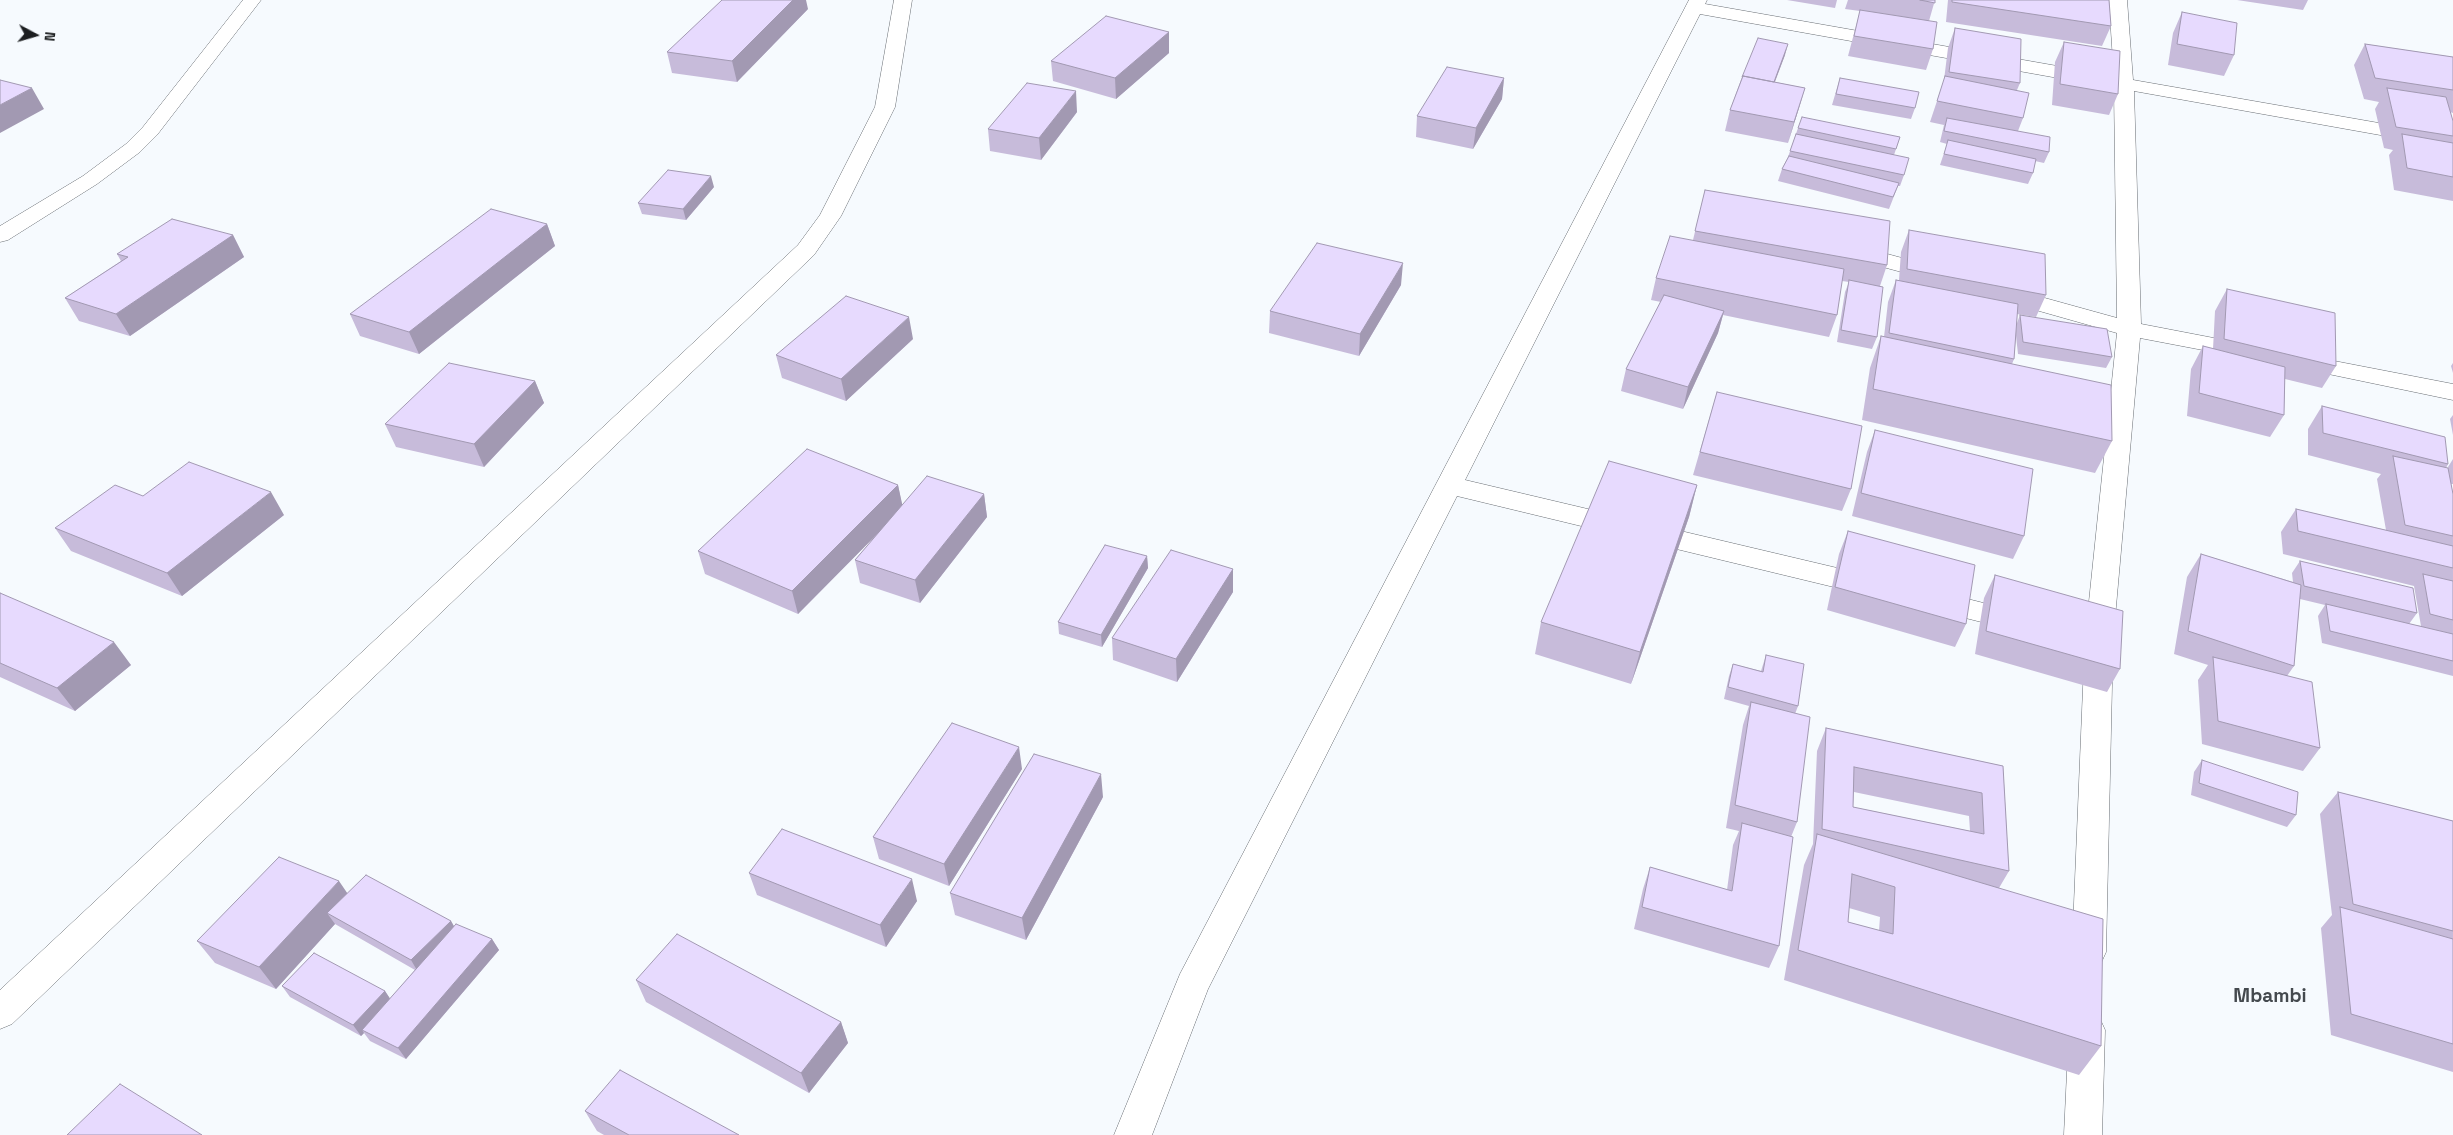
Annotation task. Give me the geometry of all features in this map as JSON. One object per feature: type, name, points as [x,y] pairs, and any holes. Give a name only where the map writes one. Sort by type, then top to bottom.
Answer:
[{"type":"street","points":[[0,235],[90,180],[132,148],[150,131],[252,0]]},
{"type":"street","points":[[0,1013],[806,250],[830,216],[885,107],[889,93],[903,0]]},
{"type":"street","points":[[2083,1135],[2099,640],[2129,329],[2124,85],[2118,0]]},
{"type":"street","points":[[1133,1135],[1192,985],[1696,4],[2124,85],[2453,142]]},
{"type":"street","points":[[1876,258],[1960,281]]},
{"type":"street","points":[[1988,289],[2129,329],[2453,392]]},
{"type":"street","points":[[1449,485],[2041,626]]},
{"type":"street","points":[[2070,633],[2099,640]]},
{"type":"building","points":[[722,0],[793,0],[732,61],[667,52]]},
{"type":"building","points":[[1920,0],[1935,0],[1935,3]]},
{"type":"building","points":[[1952,0],[2109,0],[2111,26],[1952,2]]},
{"type":"building","points":[[1860,10],[1937,22],[1933,49],[1854,36]]},
{"type":"building","points":[[2182,12],[2237,23],[2234,55],[2177,44]]},
{"type":"building","points":[[1106,16],[1169,32],[1115,78],[1051,61]]},
{"type":"building","points":[[1955,28],[2021,39],[2020,83],[1949,72]]},
{"type":"building","points":[[1758,38],[1788,44],[1774,82],[1742,77]]},
{"type":"building","points":[[2064,42],[2120,51],[2118,94],[2060,84]]},
{"type":"building","points":[[2365,44],[2453,57],[2453,90],[2375,78]]},
{"type":"building","points":[[1447,67],[1504,78],[1476,128],[1417,116]]},
{"type":"building","points":[[1743,76],[1805,88],[1794,122],[1730,110]]},
{"type":"building","points":[[1945,76],[2029,93],[2023,118],[1937,101]]},
{"type":"building","points":[[1840,78],[1919,92],[1915,108],[1836,94]]},
{"type":"building","points":[[0,80],[32,88],[0,105]]},
{"type":"building","points":[[1027,83],[1076,91],[1039,138],[988,129]]},
{"type":"building","points":[[2387,88],[2446,97],[2453,121],[2453,136],[2396,127]]},
{"type":"building","points":[[1802,117],[1900,137],[1896,149],[1798,128]]},
{"type":"building","points":[[1947,118],[2050,137],[2049,152],[1944,131]]},
{"type":"building","points":[[1796,134],[1909,158],[1904,175],[1790,151]]},
{"type":"building","points":[[2402,134],[2453,143],[2453,177],[2407,168]]},
{"type":"building","points":[[1948,140],[2036,159],[2033,173],[1944,154]]},
{"type":"building","points":[[1789,156],[1899,183],[1893,197],[1782,169]]},
{"type":"building","points":[[668,170],[711,176],[683,209],[638,203]]},
{"type":"building","points":[[1705,190],[1890,221],[1887,265],[1695,231]]},
{"type":"building","points":[[491,209],[547,224],[409,332],[350,314]]},
{"type":"building","points":[[172,219],[233,235],[116,314],[65,298],[128,257],[117,254]]},
{"type":"building","points":[[1909,230],[2045,254],[2046,295],[1907,269]]},
{"type":"building","points":[[1670,236],[1844,269],[1837,315],[1656,278]]},
{"type":"building","points":[[1317,243],[1403,263],[1360,334],[1270,311]]},
{"type":"building","points":[[1849,280],[1883,287],[1877,337],[1841,330]]},
{"type":"building","points":[[1896,280],[2018,304],[2014,359],[1889,333]]},
{"type":"building","points":[[2227,289],[2335,313],[2336,366],[2224,339]]},
{"type":"building","points":[[1664,295],[1724,311],[1688,387],[1626,369]]},
{"type":"building","points":[[846,296],[909,317],[841,379],[776,355]]},
{"type":"building","points":[[2020,315],[2107,329],[2112,357],[2023,342]]},
{"type":"building","points":[[1881,336],[2111,385],[2112,441],[1873,389]]},
{"type":"building","points":[[2203,346],[2285,367],[2284,415],[2199,393]]},
{"type":"building","points":[[449,363],[535,381],[474,444],[385,424]]},
{"type":"building","points":[[1717,392],[1862,426],[1851,489],[1700,452]]},
{"type":"building","points":[[2322,406],[2445,437],[2448,464],[2323,433]]},
{"type":"building","points":[[1875,430],[2033,469],[2024,536],[1861,493]]},
{"type":"building","points":[[807,449],[898,485],[792,591],[698,551]]},
{"type":"building","points":[[2393,456],[2448,468],[2453,494],[2453,536],[2405,525]]},
{"type":"building","points":[[1609,461],[1697,485],[1640,652],[1541,622]]},
{"type":"building","points":[[189,462],[271,492],[167,573],[55,528],[115,485],[143,496]]},
{"type":"building","points":[[927,476],[984,494],[915,580],[855,560]]},
{"type":"building","points":[[2296,509],[2453,546],[2453,568],[2298,531]]},
{"type":"building","points":[[1848,531],[1975,565],[1966,624],[1835,587]]},
{"type":"building","points":[[1105,545],[1147,556],[1101,635],[1058,622]]},
{"type":"building","points":[[1171,550],[1233,569],[1176,659],[1112,638]]},
{"type":"building","points":[[2201,554],[2301,585],[2294,666],[2188,631]]},
{"type":"building","points":[[2300,561],[2413,588],[2417,613],[2304,586]]},
{"type":"building","points":[[2423,574],[2453,581],[2453,620],[2430,614]]},
{"type":"building","points":[[1995,575],[2123,611],[2120,669],[1986,631]]},
{"type":"building","points":[[0,593],[114,642],[57,688],[0,663]]},
{"type":"building","points":[[2326,604],[2453,634],[2453,661],[2330,631]]},
{"type":"building","points":[[1766,655],[1804,664],[1798,706],[1728,687],[1733,664],[1763,672]]},
{"type":"building","points":[[2213,657],[2312,682],[2320,748],[2218,721]]},
{"type":"building","points":[[1751,702],[1810,717],[1797,822],[1735,805]]},
{"type":"building","points":[[952,723],[1019,747],[944,864],[873,837]]},
{"type":"building","points":[[1826,728],[2003,766],[2009,871],[1822,829]],"holes":[[[1854,767],[1982,793],[1984,834],[1853,807]]]},
{"type":"building","points":[[1034,754],[1101,774],[1022,918],[950,893]]},
{"type":"building","points":[[2202,760],[2298,792],[2296,815],[2199,783]]},
{"type":"building","points":[[2338,792],[2453,821],[2453,931],[2353,904]]},
{"type":"building","points":[[1742,823],[1793,837],[1779,946],[1642,907],[1650,867],[1732,891]]},
{"type":"building","points":[[782,829],[912,879],[880,925],[749,873]]},
{"type":"building","points":[[1817,834],[2103,919],[2101,1046],[1798,950]],"holes":[[[1852,874],[1895,887],[1893,934],[1848,922]]]},
{"type":"building","points":[[279,857],[339,881],[259,967],[197,941]]},
{"type":"building","points":[[366,875],[451,921],[411,960],[327,913]]},
{"type":"building","points":[[2340,907],[2453,939],[2453,1044],[2351,1014]]},
{"type":"building","points":[[456,924],[492,939],[398,1048],[362,1030]]},
{"type":"building","points":[[677,934],[841,1022],[801,1073],[636,980]]},
{"type":"building","points":[[314,953],[385,991],[353,1025],[282,986]]},
{"type":"building","points":[[620,1070],[739,1135],[629,1135],[585,1111]]},
{"type":"building","points":[[120,1084],[202,1135],[67,1135]]},
{"type":"district","name":"Mbambi","points":[[2270,997]]}]
